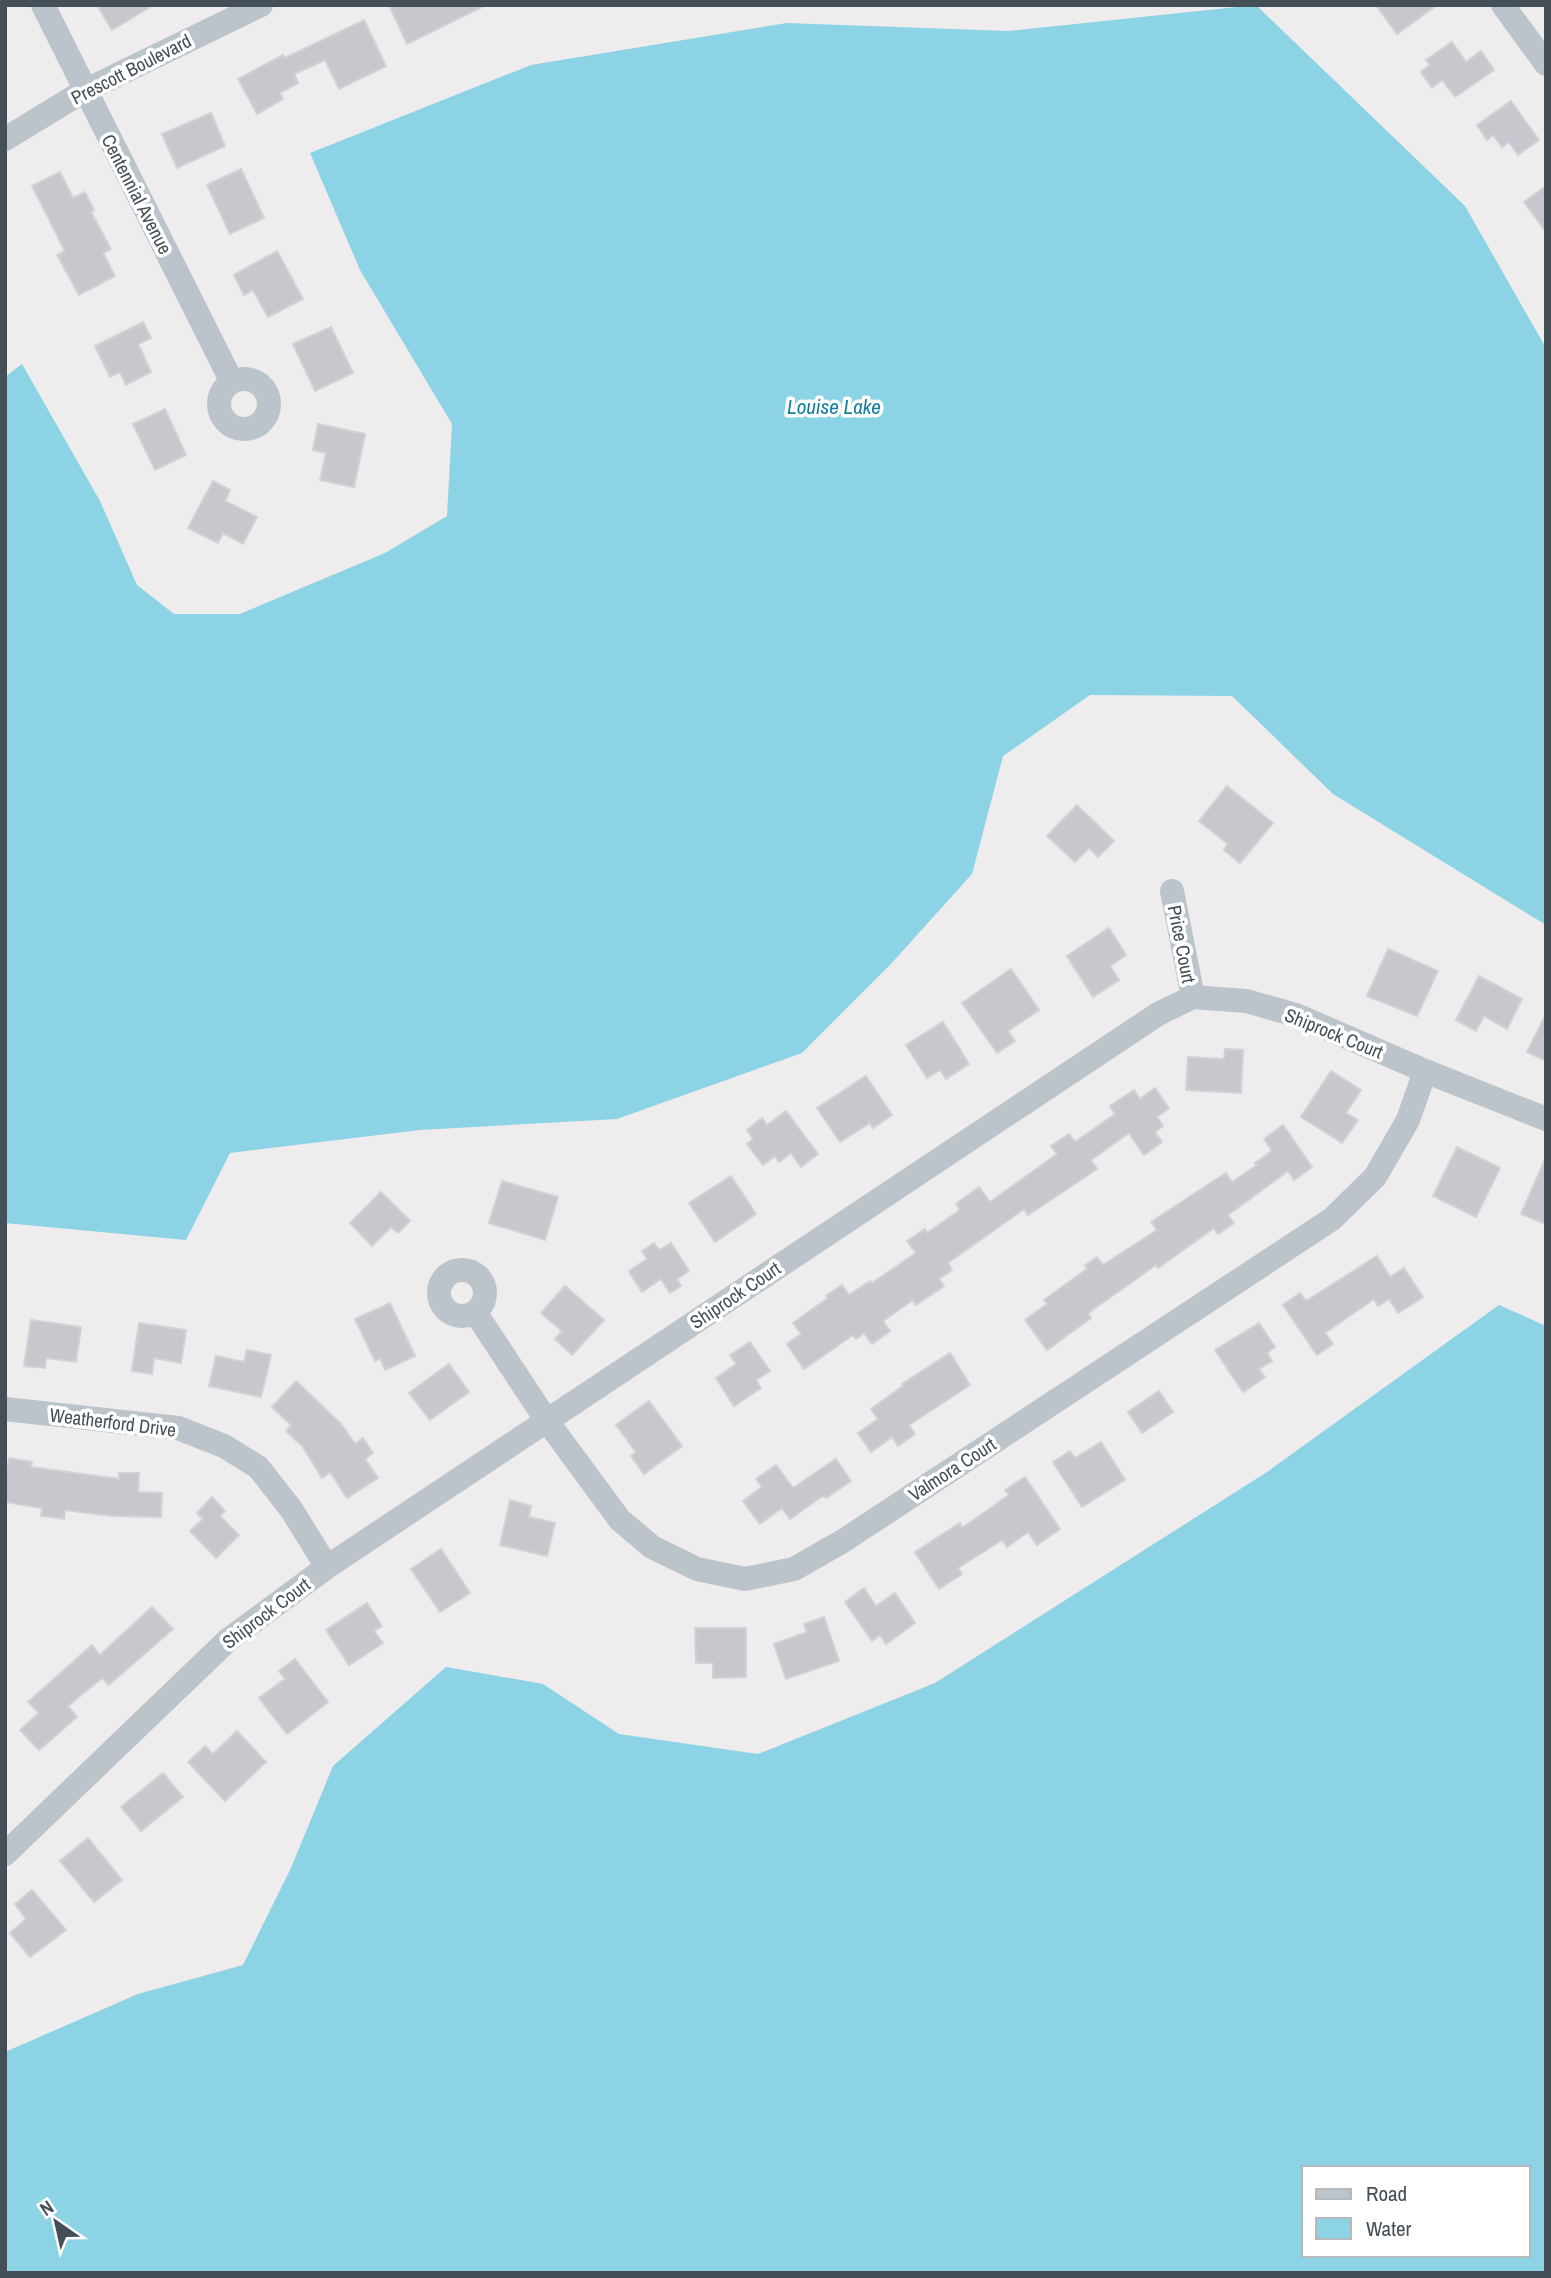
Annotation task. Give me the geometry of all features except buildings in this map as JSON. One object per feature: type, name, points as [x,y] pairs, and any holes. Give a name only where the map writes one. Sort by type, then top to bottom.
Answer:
[{"type":"street","name":"Centennial Avenue","points":[[43,5],[232,382]]},
{"type":"street","name":"Prescott Boulevard","points":[[5,139],[85,91],[261,5]]},
{"type":"street","points":[[1504,6],[1546,64]]},
{"type":"street","name":"Price Court","points":[[1172,891],[1193,997]]},
{"type":"street","name":"Shiprock Court","points":[[5,1854],[228,1640],[327,1567],[1107,1046],[1158,1014],[1193,997],[1246,1001],[1296,1015],[1425,1071],[1546,1119]]},
{"type":"street","name":"Valmora Court","points":[[475,1312],[547,1421],[620,1520],[652,1547],[697,1569],[745,1579],[794,1569],[843,1541],[1332,1219],[1375,1177],[1408,1120],[1425,1071]]},
{"type":"street","name":"Weatherford Drive","points":[[5,1409],[178,1428],[224,1446],[258,1467],[291,1509],[327,1567]]},
{"type":"water","name":"Louise Lake","points":[[1256,5],[1465,206],[1546,348],[1546,925],[1333,794],[1232,696],[1090,695],[1003,756],[972,874],[889,966],[802,1053],[617,1119],[420,1130],[230,1153],[186,1240],[5,1223],[5,377],[22,364],[100,501],[137,585],[174,614],[240,614],[385,553],[447,516],[452,424],[360,270],[310,153],[531,65],[787,23],[1008,31]]},
{"type":"water","points":[[1499,1305],[1546,1326],[1546,2273],[5,2273],[5,2052],[138,1994],[243,1965],[291,1868],[333,1766],[446,1667],[543,1684],[619,1734],[758,1754],[935,1683],[1267,1472]]}]
